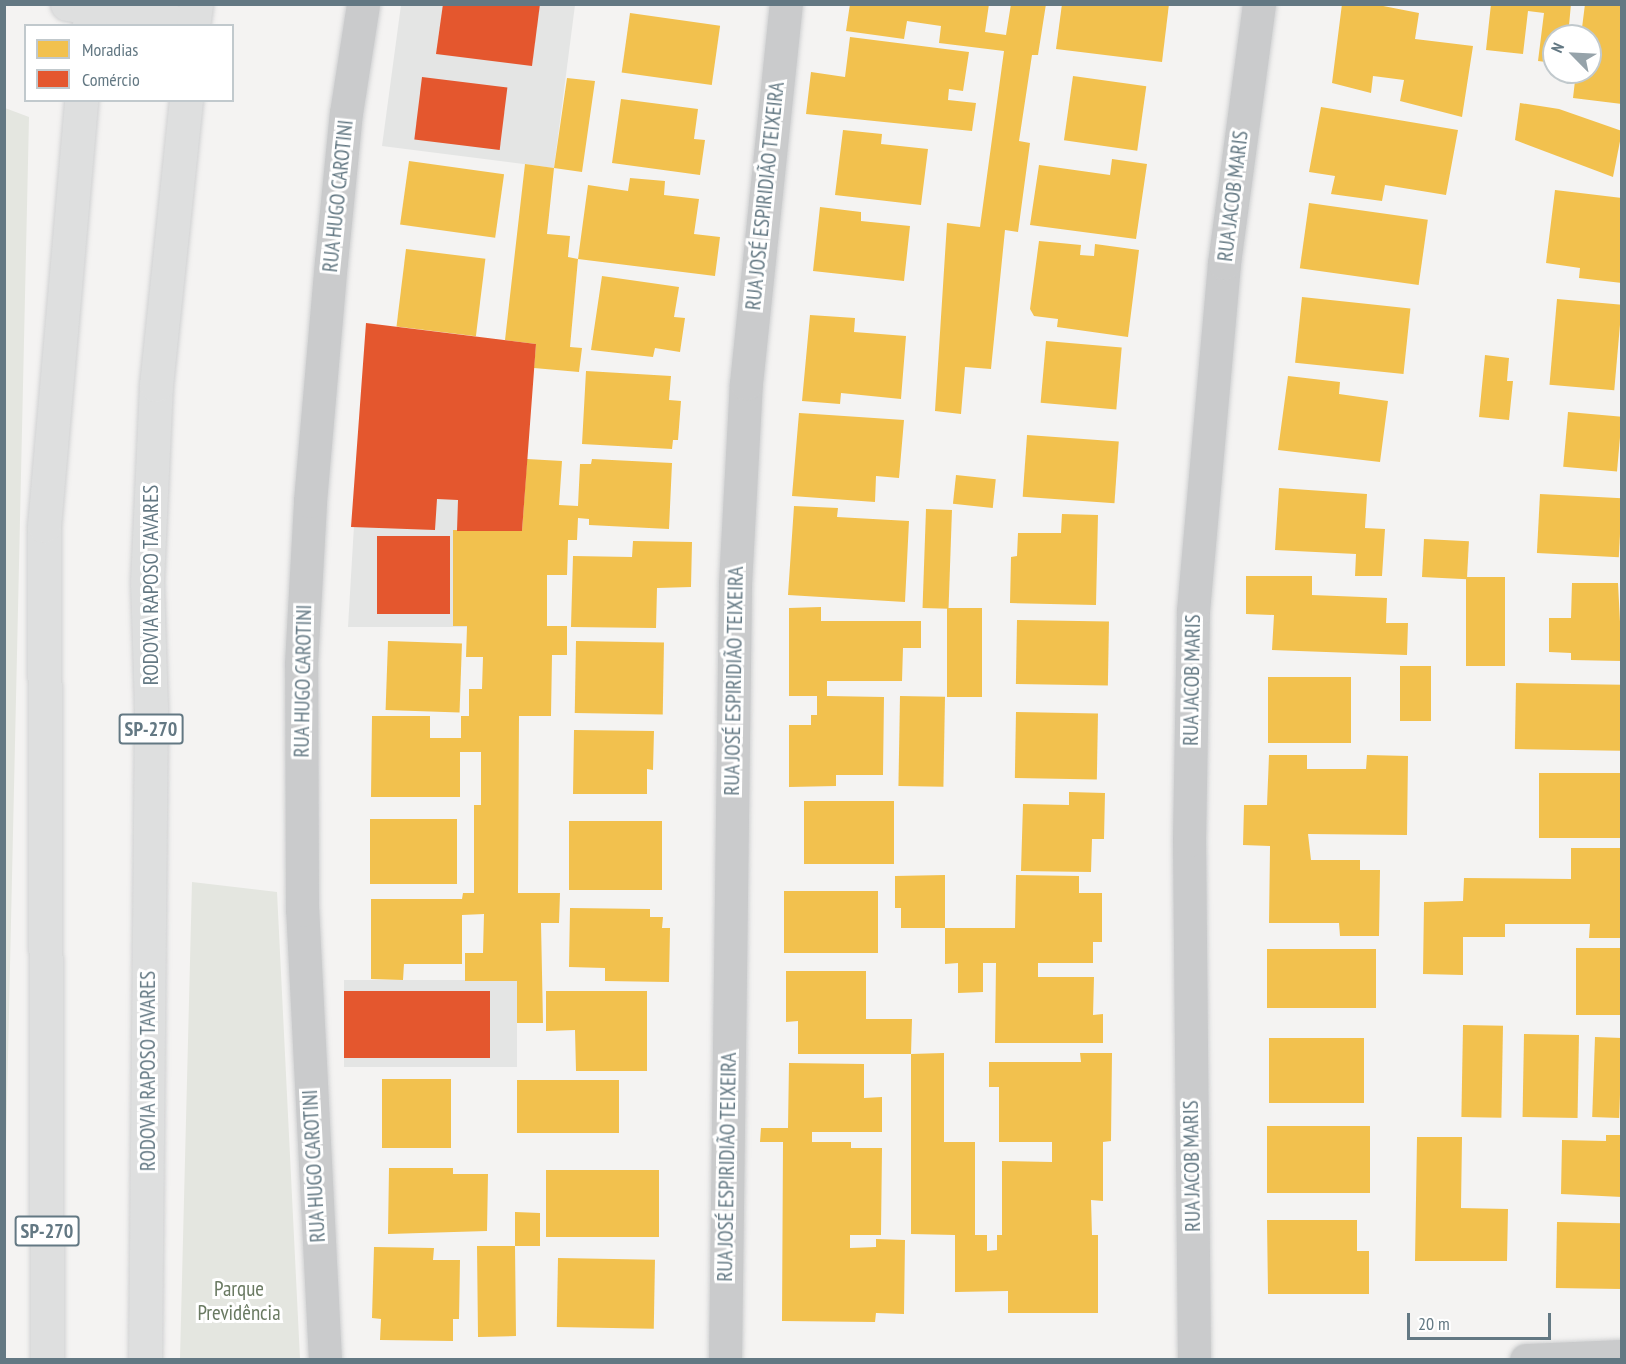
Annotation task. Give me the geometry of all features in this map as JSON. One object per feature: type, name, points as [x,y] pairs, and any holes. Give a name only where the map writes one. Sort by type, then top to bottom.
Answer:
[{"type":"main road","points":[[193,24],[196,4]]},
{"type":"main road","points":[[85,10],[186,24]]},
{"type":"main road","name":"SP-270","points":[[47,1359],[44,526],[81,102]]},
{"type":"main road","name":"RODOVIA RAPOSO TAVARES","points":[[145,1359],[151,720],[147,582],[156,384],[186,102]]},
{"type":"street","name":"RUA HUGO CAROTINI","points":[[325,1359],[302,910],[301,664],[310,501],[332,250],[346,113],[363,4]]},
{"type":"street","name":"RUA JOSÉ ESPIRIDIÃO TEIXEIRA","points":[[725,1359],[735,584],[746,383],[786,4]]},
{"type":"street","name":"RUA JACOB MARIS","points":[[1194,1359],[1189,851],[1193,611],[1224,262],[1259,4]]},
{"type":"street","points":[[1526,1359],[1622,1356]]},
{"type":"shaded area","points":[[401,5],[575,5],[554,168],[382,146]]},
{"type":"shaded area","points":[[360,424],[522,531],[521,627],[348,627]]},
{"type":"shaded area","points":[[344,980],[517,980],[517,1067],[344,1067]]},
{"type":"green space","points":[[4,108],[29,117],[5,1190]]},
{"type":"green space","name":"Parque Previdência","points":[[192,882],[277,892],[300,1359],[180,1359]]},
{"type":"building: Moradias","points":[[850,4],[989,4],[985,32],[1006,35],[1011,4],[1046,4],[1038,55],[1032,55],[1019,141],[1030,143],[1018,232],[1005,230],[991,369],[965,367],[961,414],[935,411],[947,223],[980,227],[1004,51],[939,43],[941,26],[907,21],[904,39],[846,31]]},
{"type":"building: Moradias","points":[[1062,4],[1169,4],[1162,62],[1056,49]]},
{"type":"building: Moradias","points":[[1342,4],[1373,4],[1419,13],[1415,39],[1473,46],[1462,117],[1400,101],[1404,80],[1373,76],[1371,93],[1332,83]]},
{"type":"building: Moradias","points":[[1491,4],[1571,4],[1569,24],[1543,24],[1544,13],[1528,11],[1523,54],[1486,50]]},
{"type":"building: Moradias","points":[[1585,4],[1622,4],[1622,104],[1573,98],[1575,84],[1602,84],[1602,24],[1582,24]]},
{"type":"building: Moradias","points":[[630,13],[720,26],[712,85],[622,72]]},
{"type":"building: Moradias","points":[[1542,29],[1542,62],[1538,61]]},
{"type":"building: Moradias","points":[[850,37],[969,52],[963,91],[949,89],[948,100],[976,103],[972,131],[806,114],[811,72],[845,77]]},
{"type":"building: Moradias","points":[[1073,76],[1146,86],[1137,151],[1064,140]]},
{"type":"building: Moradias","points":[[567,78],[595,81],[582,172],[554,168]]},
{"type":"building: Moradias","points":[[621,99],[698,109],[694,139],[705,140],[700,175],[612,163]]},
{"type":"building: Moradias","points":[[1520,103],[1559,109],[1622,131],[1613,177],[1515,140]]},
{"type":"building: Moradias","points":[[1321,107],[1458,130],[1446,195],[1385,185],[1382,201],[1331,194],[1335,176],[1309,172]]},
{"type":"building: Moradias","points":[[843,130],[882,134],[881,144],[928,149],[921,205],[835,195]]},
{"type":"building: Moradias","points":[[1112,159],[1147,164],[1136,239],[1030,225],[1039,165],[1110,175]]},
{"type":"building: Moradias","points":[[409,161],[504,174],[495,238],[400,224]]},
{"type":"building: Moradias","points":[[525,164],[554,168],[547,234],[570,236],[568,257],[578,259],[570,347],[582,348],[579,372],[534,368],[536,344],[505,340]]},
{"type":"building: Moradias","points":[[630,178],[665,181],[664,195],[699,199],[694,234],[720,237],[715,276],[578,259],[588,185],[628,191]]},
{"type":"building: Moradias","points":[[1555,190],[1622,198],[1622,283],[1579,278],[1580,268],[1546,263]]},
{"type":"building: Moradias","points":[[1309,203],[1428,220],[1419,285],[1300,268]]},
{"type":"building: Moradias","points":[[820,207],[861,212],[861,221],[910,226],[904,281],[813,271]]},
{"type":"building: Moradias","points":[[1039,241],[1081,245],[1080,255],[1094,256],[1095,244],[1139,250],[1128,337],[1057,327],[1058,319],[1034,316],[1030,309]]},
{"type":"building: Moradias","points":[[406,249],[485,259],[476,336],[396,326]]},
{"type":"building: Moradias","points":[[602,276],[679,287],[674,317],[685,318],[680,352],[655,348],[653,357],[591,350]]},
{"type":"building: Moradias","points":[[1302,297],[1410,308],[1404,374],[1295,363]]},
{"type":"building: Moradias","points":[[1557,299],[1622,305],[1614,390],[1550,385]]},
{"type":"building: Moradias","points":[[810,315],[855,318],[854,332],[906,336],[901,399],[841,393],[840,404],[802,401]]},
{"type":"building: Moradias","points":[[1046,341],[1122,348],[1116,409],[1041,403]]},
{"type":"building: Moradias","points":[[1485,355],[1509,358],[1507,381],[1513,381],[1509,420],[1479,417]]},
{"type":"building: Moradias","points":[[586,371],[671,376],[669,400],[681,401],[678,440],[673,440],[672,449],[582,444]]},
{"type":"building: Moradias","points":[[1288,376],[1340,382],[1339,394],[1388,401],[1380,462],[1278,450]]},
{"type":"building: Moradias","points":[[1568,412],[1622,417],[1617,471],[1563,467]]},
{"type":"building: Moradias","points":[[799,413],[904,420],[899,478],[876,476],[875,502],[792,496]]},
{"type":"building: Moradias","points":[[1027,435],[1119,441],[1114,503],[1023,497]]},
{"type":"building: Moradias","points":[[527,459],[562,461],[559,505],[578,506],[580,464],[591,464],[592,459],[672,463],[669,529],[589,525],[589,519],[578,518],[577,540],[568,540],[567,575],[547,575],[547,626],[567,626],[567,655],[552,655],[551,716],[519,716],[518,893],[560,893],[559,923],[541,923],[543,1023],[517,1023],[517,981],[465,981],[465,953],[483,953],[484,914],[462,915],[462,964],[404,964],[403,980],[371,979],[371,899],[462,899],[463,893],[474,893],[474,805],[481,805],[481,752],[460,752],[460,797],[371,797],[372,716],[430,716],[430,738],[461,738],[461,716],[469,716],[469,689],[482,689],[483,657],[466,657],[467,626],[453,626],[453,530],[522,531]]},
{"type":"building: Moradias","points":[[956,475],[996,479],[993,508],[953,504]]},
{"type":"building: Moradias","points":[[1279,488],[1367,494],[1365,528],[1385,529],[1382,576],[1355,576],[1356,554],[1275,550]]},
{"type":"building: Moradias","points":[[1540,494],[1622,498],[1619,557],[1537,553]]},
{"type":"building: Moradias","points":[[794,506],[838,508],[837,517],[909,521],[905,602],[788,595]]},
{"type":"building: Moradias","points":[[926,509],[952,510],[949,609],[923,608]]},
{"type":"building: Moradias","points":[[1062,514],[1098,515],[1096,605],[1010,603],[1011,557],[1017,556],[1018,533],[1061,533]]},
{"type":"building: Moradias","points":[[1424,539],[1469,541],[1467,579],[1422,577]]},
{"type":"building: Moradias","points":[[633,541],[692,542],[691,587],[657,588],[656,628],[571,627],[573,556],[632,557]]},
{"type":"building: Moradias","points":[[1246,576],[1312,576],[1312,595],[1387,598],[1386,623],[1408,623],[1407,655],[1272,650],[1274,615],[1246,614]]},
{"type":"building: Moradias","points":[[1466,577],[1505,577],[1505,666],[1466,666]]},
{"type":"building: Moradias","points":[[1572,583],[1618,583],[1622,661],[1571,660],[1571,653],[1549,652],[1549,618],[1571,618]]},
{"type":"building: Moradias","points":[[821,607],[821,621],[921,621],[921,648],[903,648],[902,681],[827,681],[827,696],[884,697],[883,775],[836,775],[836,786],[789,787],[789,725],[811,725],[811,715],[817,715],[817,696],[789,696],[789,608]]},
{"type":"building: Moradias","points":[[947,608],[982,608],[982,697],[947,697]]},
{"type":"building: Moradias","points":[[1017,620],[1109,622],[1108,686],[1016,684]]},
{"type":"building: Moradias","points":[[388,641],[462,644],[460,713],[386,710]]},
{"type":"building: Moradias","points":[[576,641],[664,643],[663,715],[575,713]]},
{"type":"building: Moradias","points":[[1400,666],[1431,666],[1431,721],[1400,721]]},
{"type":"building: Moradias","points":[[1268,677],[1351,677],[1351,743],[1268,743]]},
{"type":"building: Moradias","points":[[1516,683],[1622,685],[1621,751],[1515,749]]},
{"type":"building: Moradias","points":[[900,696],[945,697],[943,787],[898,786]]},
{"type":"building: Moradias","points":[[1016,712],[1098,713],[1097,779],[1015,778]]},
{"type":"building: Moradias","points":[[574,730],[654,731],[653,770],[647,769],[647,794],[573,794]]},
{"type":"building: Moradias","points":[[1269,755],[1307,755],[1307,769],[1366,769],[1367,755],[1408,756],[1407,835],[1308,834],[1311,860],[1360,860],[1360,870],[1380,870],[1379,936],[1340,936],[1339,923],[1269,923],[1270,846],[1243,845],[1244,805],[1267,805]]},
{"type":"building: Moradias","points":[[1539,773],[1622,773],[1622,838],[1539,838]]},
{"type":"building: Moradias","points":[[1069,792],[1105,793],[1104,839],[1092,839],[1091,872],[1021,871],[1023,804],[1069,805]]},
{"type":"building: Moradias","points":[[804,801],[894,801],[894,864],[804,864]]},
{"type":"building: Moradias","points":[[370,819],[457,819],[457,884],[370,884]]},
{"type":"building: Moradias","points":[[569,821],[662,821],[662,890],[569,890]]},
{"type":"building: Moradias","points":[[1571,848],[1622,848],[1622,938],[1589,938],[1590,924],[1505,924],[1505,937],[1463,937],[1463,975],[1423,974],[1424,902],[1463,901],[1464,878],[1571,879]]},
{"type":"building: Moradias","points":[[945,875],[945,928],[901,928],[901,908],[895,908],[895,876]]},
{"type":"building: Moradias","points":[[1016,875],[1079,876],[1079,893],[1102,893],[1102,942],[1093,942],[1093,963],[1038,963],[1038,977],[1094,977],[1093,1015],[1103,1014],[1103,1043],[995,1043],[996,963],[983,963],[983,992],[958,993],[958,963],[945,964],[945,928],[1015,928]]},
{"type":"building: Moradias","points":[[784,891],[878,891],[878,953],[784,953]]},
{"type":"building: Moradias","points":[[570,908],[650,909],[650,917],[663,917],[662,928],[670,928],[669,982],[605,981],[605,968],[569,967]]},
{"type":"building: Moradias","points":[[1576,948],[1622,948],[1622,1015],[1576,1015]]},
{"type":"building: Moradias","points":[[1267,949],[1376,949],[1376,1008],[1267,1008]]},
{"type":"building: Moradias","points":[[786,971],[866,971],[866,1019],[912,1019],[911,1054],[798,1054],[798,1021],[786,1022]]},
{"type":"building: Moradias","points":[[546,991],[647,991],[647,1071],[576,1071],[575,1030],[546,1031]]},
{"type":"building: Moradias","points":[[1463,1025],[1503,1026],[1501,1118],[1461,1117]]},
{"type":"building: Moradias","points":[[1524,1034],[1579,1035],[1578,1118],[1523,1117]]},
{"type":"building: Moradias","points":[[1595,1037],[1622,1038],[1619,1118],[1592,1117]]},
{"type":"building: Moradias","points":[[1269,1038],[1364,1038],[1364,1103],[1269,1103]]},
{"type":"building: Moradias","points":[[944,1053],[944,1142],[975,1142],[975,1235],[987,1235],[987,1251],[997,1250],[997,1235],[1002,1235],[1002,1161],[1052,1162],[1052,1142],[999,1142],[999,1087],[989,1087],[989,1062],[1081,1062],[1080,1053],[1112,1053],[1111,1141],[1103,1142],[1103,1201],[1091,1200],[1092,1235],[1098,1235],[1098,1313],[1008,1313],[1008,1291],[955,1292],[955,1235],[911,1234],[911,1054]]},
{"type":"building: Moradias","points":[[789,1063],[864,1064],[864,1098],[882,1097],[882,1132],[812,1132],[812,1142],[851,1142],[851,1148],[882,1148],[881,1235],[850,1235],[850,1248],[876,1247],[876,1239],[905,1240],[904,1314],[876,1313],[875,1322],[782,1321],[783,1142],[760,1142],[761,1128],[788,1128]]},
{"type":"building: Moradias","points":[[382,1079],[451,1079],[451,1148],[382,1148]]},
{"type":"building: Moradias","points":[[517,1080],[619,1080],[619,1133],[517,1133]]},
{"type":"building: Moradias","points":[[1267,1126],[1370,1126],[1370,1193],[1267,1193]]},
{"type":"building: Moradias","points":[[1606,1135],[1622,1135],[1622,1197],[1561,1194],[1562,1140],[1606,1141]]},
{"type":"building: Moradias","points":[[1417,1137],[1462,1137],[1461,1208],[1508,1209],[1507,1261],[1415,1261]]},
{"type":"building: Moradias","points":[[389,1168],[453,1168],[453,1174],[488,1174],[487,1231],[388,1234]]},
{"type":"building: Moradias","points":[[546,1170],[659,1170],[659,1237],[546,1237]]},
{"type":"building: Moradias","points":[[515,1212],[540,1213],[540,1246],[515,1246]]},
{"type":"building: Moradias","points":[[1267,1220],[1357,1220],[1357,1251],[1369,1251],[1369,1294],[1268,1294]]},
{"type":"building: Moradias","points":[[1557,1222],[1622,1223],[1621,1289],[1556,1288]]},
{"type":"building: Moradias","points":[[477,1246],[515,1246],[516,1336],[478,1337]]},
{"type":"building: Moradias","points":[[374,1247],[434,1248],[433,1260],[460,1260],[459,1319],[453,1319],[453,1341],[380,1340],[381,1319],[372,1318]]},
{"type":"building: Moradias","points":[[558,1258],[655,1260],[654,1329],[557,1327]]},
{"type":"building: Comércio","points":[[443,4],[540,4],[532,66],[436,54]]},
{"type":"building: Comércio","points":[[422,77],[507,87],[500,150],[414,140]]},
{"type":"building: Comércio","points":[[366,323],[536,344],[522,531],[457,531],[458,500],[437,499],[435,530],[351,527]]},
{"type":"building: Comércio","points":[[377,536],[450,536],[450,614],[377,614]]},
{"type":"building: Comércio","points":[[344,991],[490,991],[490,1058],[344,1058]]}]
